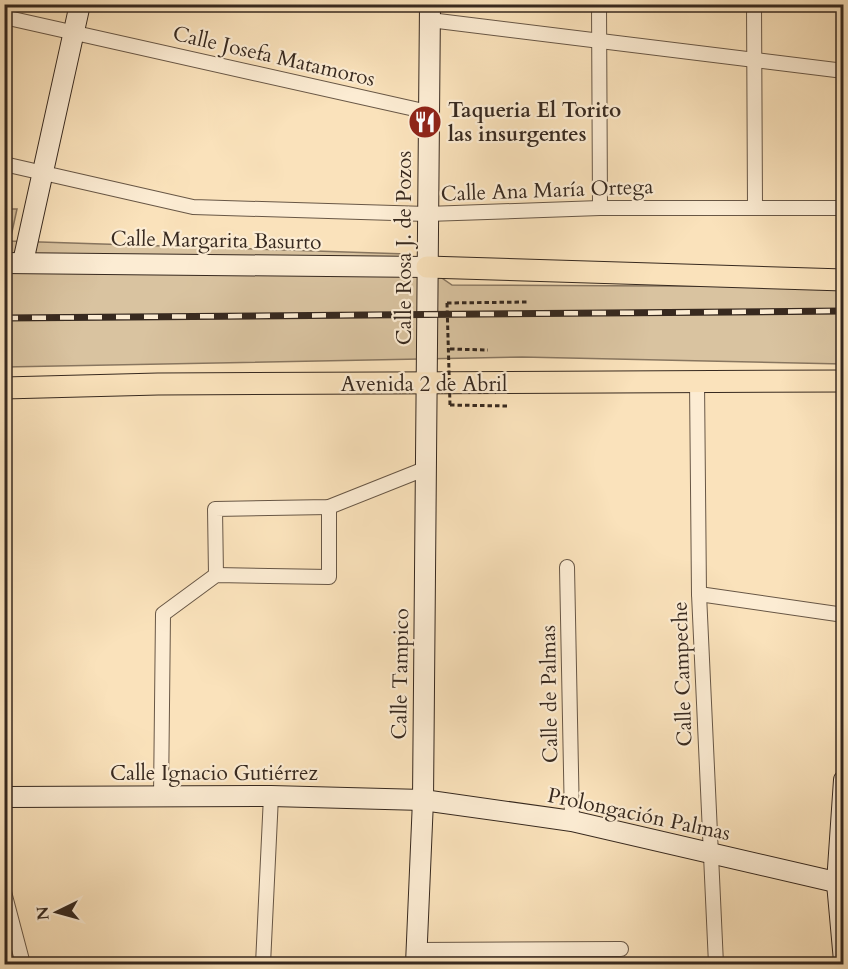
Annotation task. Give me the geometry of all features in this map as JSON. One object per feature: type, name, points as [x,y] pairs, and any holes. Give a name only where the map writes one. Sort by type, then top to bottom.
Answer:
[{"type":"main road","points":[[14,262],[43,173],[80,4]]},
{"type":"main road","name":"Calle Rosa J. de Pozos","points":[[427,385],[430,12]]},
{"type":"main road","name":"Calle Margarita Basurto","points":[[14,262],[427,267]]},
{"type":"main road","points":[[427,267],[843,280]]},
{"type":"main road","name":"Avenida 2 de Abril","points":[[4,388],[158,384],[427,385],[843,381]]},
{"type":"main road","name":"Calle Tampico","points":[[417,957],[423,800],[427,385]]},
{"type":"main road","points":[[843,780],[840,884],[843,961]]},
{"type":"main road","name":"Calle Ignacio Gutiérrez","points":[[4,797],[271,796],[423,800]]},
{"type":"main road","name":"Prolongación Palmas","points":[[423,800],[572,821],[840,884]]},
{"type":"street","points":[[599,4],[600,208]]},
{"type":"street","points":[[754,4],[755,207]]},
{"type":"street","points":[[430,12],[600,41],[843,71]]},
{"type":"street","name":"Calle Josefa Matamoros","points":[[4,17],[428,112]]},
{"type":"street","name":"Calle Ana María Ortega","points":[[4,164],[192,207],[427,214],[600,208],[843,208]]},
{"type":"street","name":"Calle Campeche","points":[[697,381],[699,594],[716,964]]},
{"type":"street","points":[[216,574],[215,509],[329,507],[426,468]]},
{"type":"street","points":[[161,797],[163,614],[216,574],[328,577],[329,507]]},
{"type":"street","name":"Calle de Palmas","points":[[567,567],[572,821]]},
{"type":"street","points":[[699,594],[843,615]]},
{"type":"street","points":[[263,964],[271,796]]},
{"type":"street","points":[[4,892],[23,964]]},
{"type":"street","points":[[417,957],[621,949]]},
{"type":"path","points":[[509,406],[450,405],[447,303],[526,302]]},
{"type":"path","points":[[450,349],[488,350]]},
{"type":"shaded area","points":[[4,209],[17,209],[10,241],[407,254],[452,285],[843,287],[843,364],[522,357],[5,367]]},
{"type":"railway","points":[[4,318],[844,311]]},
{"type":"place","name":"Taqueria El Torito las insurgentes","points":[[425,122]]}]
